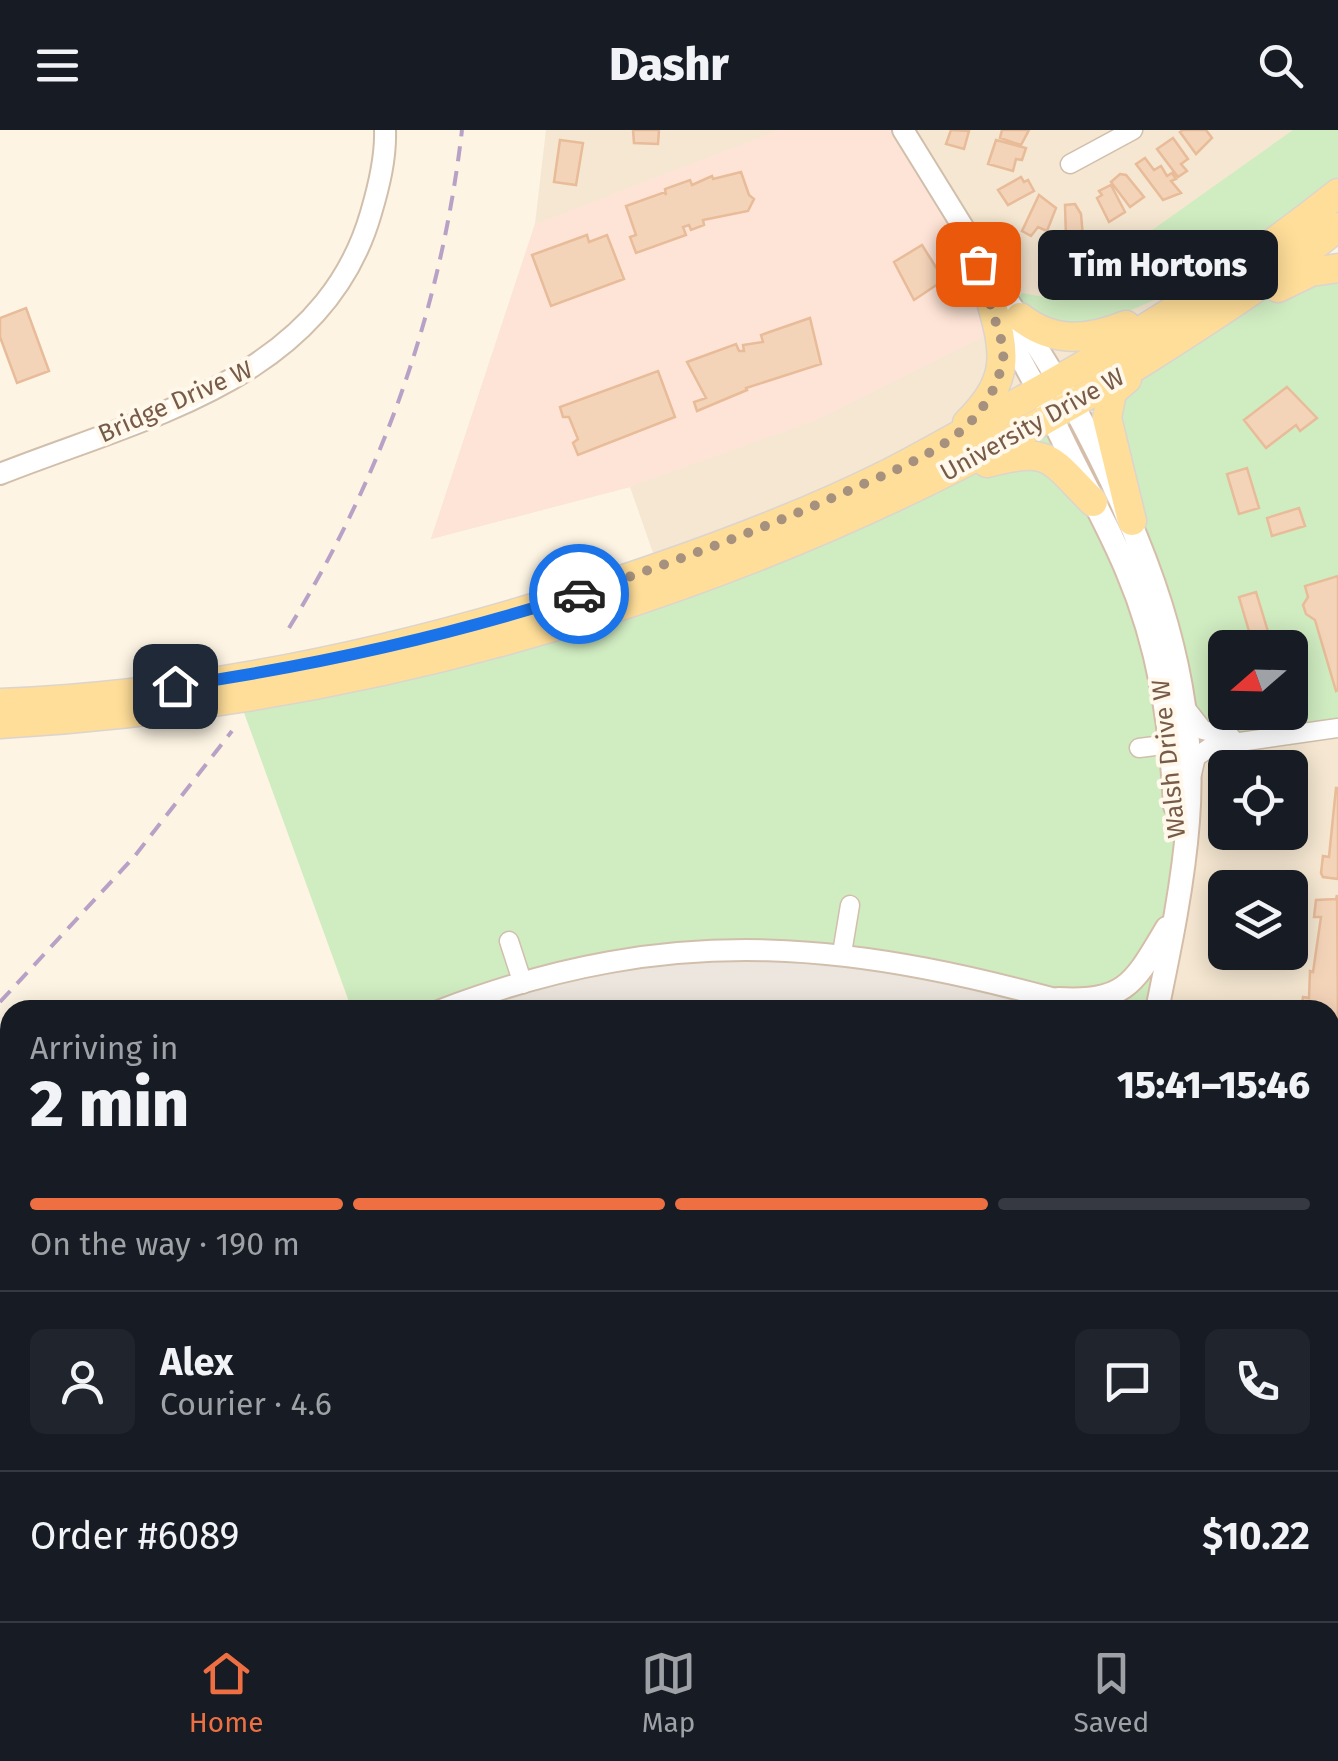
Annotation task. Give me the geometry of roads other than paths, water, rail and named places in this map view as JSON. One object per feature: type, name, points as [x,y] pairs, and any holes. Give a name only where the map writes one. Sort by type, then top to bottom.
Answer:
[{"type":"main road","name":"University Drive W","points":[[0,703],[251,675],[448,634],[722,544],[889,473],[1048,385],[1188,301],[1338,192]]},
{"type":"main road","name":"University Drive W","points":[[0,724],[272,694],[374,676],[678,588],[878,506],[1063,411],[1273,279],[1338,227]]},
{"type":"main road","points":[[1218,315],[1311,272],[1338,268]]},
{"type":"main road","points":[[953,438],[988,400],[1001,372],[1004,349],[990,298]]},
{"type":"main road","points":[[1020,317],[1046,334],[1082,338],[1100,336],[1188,301]]},
{"type":"main road","points":[[1132,521],[1109,439],[1106,404],[1112,392],[1156,354]]},
{"type":"main road","name":"Walsh Drive W","points":[[1063,411],[1093,502],[1141,606],[1162,686],[1171,744],[1181,884]]},
{"type":"main road","name":"Walsh Drive W","points":[[1063,411],[1132,521],[1170,634],[1188,740],[1189,789],[1181,884],[1159,1000]]},
{"type":"main road","points":[[942,474],[1033,454],[1057,464],[1093,502]]},
{"type":"main road","points":[[1058,1000],[1110,998],[1129,984],[1177,912]]},
{"type":"street","name":"Bridge Drive W","points":[[0,474],[243,374],[301,332],[340,284],[355,258],[378,190],[385,130]]},
{"type":"street","points":[[903,130],[1020,317],[1048,385]]},
{"type":"street","points":[[1070,164],[1132,130]]},
{"type":"street","points":[[962,228],[990,298],[1063,411]]},
{"type":"street","points":[[1181,700],[1202,730],[1221,737],[1338,728]]},
{"type":"street","points":[[1189,789],[1196,757],[1247,738]]},
{"type":"street","points":[[1139,748],[1171,744]]},
{"type":"street","points":[[842,953],[850,905]]},
{"type":"street","points":[[509,940],[523,984]]},
{"type":"street","points":[[473,1000],[630,957],[791,948],[890,960],[1058,1000]]},
{"type":"railway","points":[[289,628],[353,511],[403,389],[439,262],[462,130]]},
{"type":"railway","points":[[2,1000],[134,857],[232,731]]},
{"type":"place","name":"Tim Hortons","points":[[978,264]]}]
